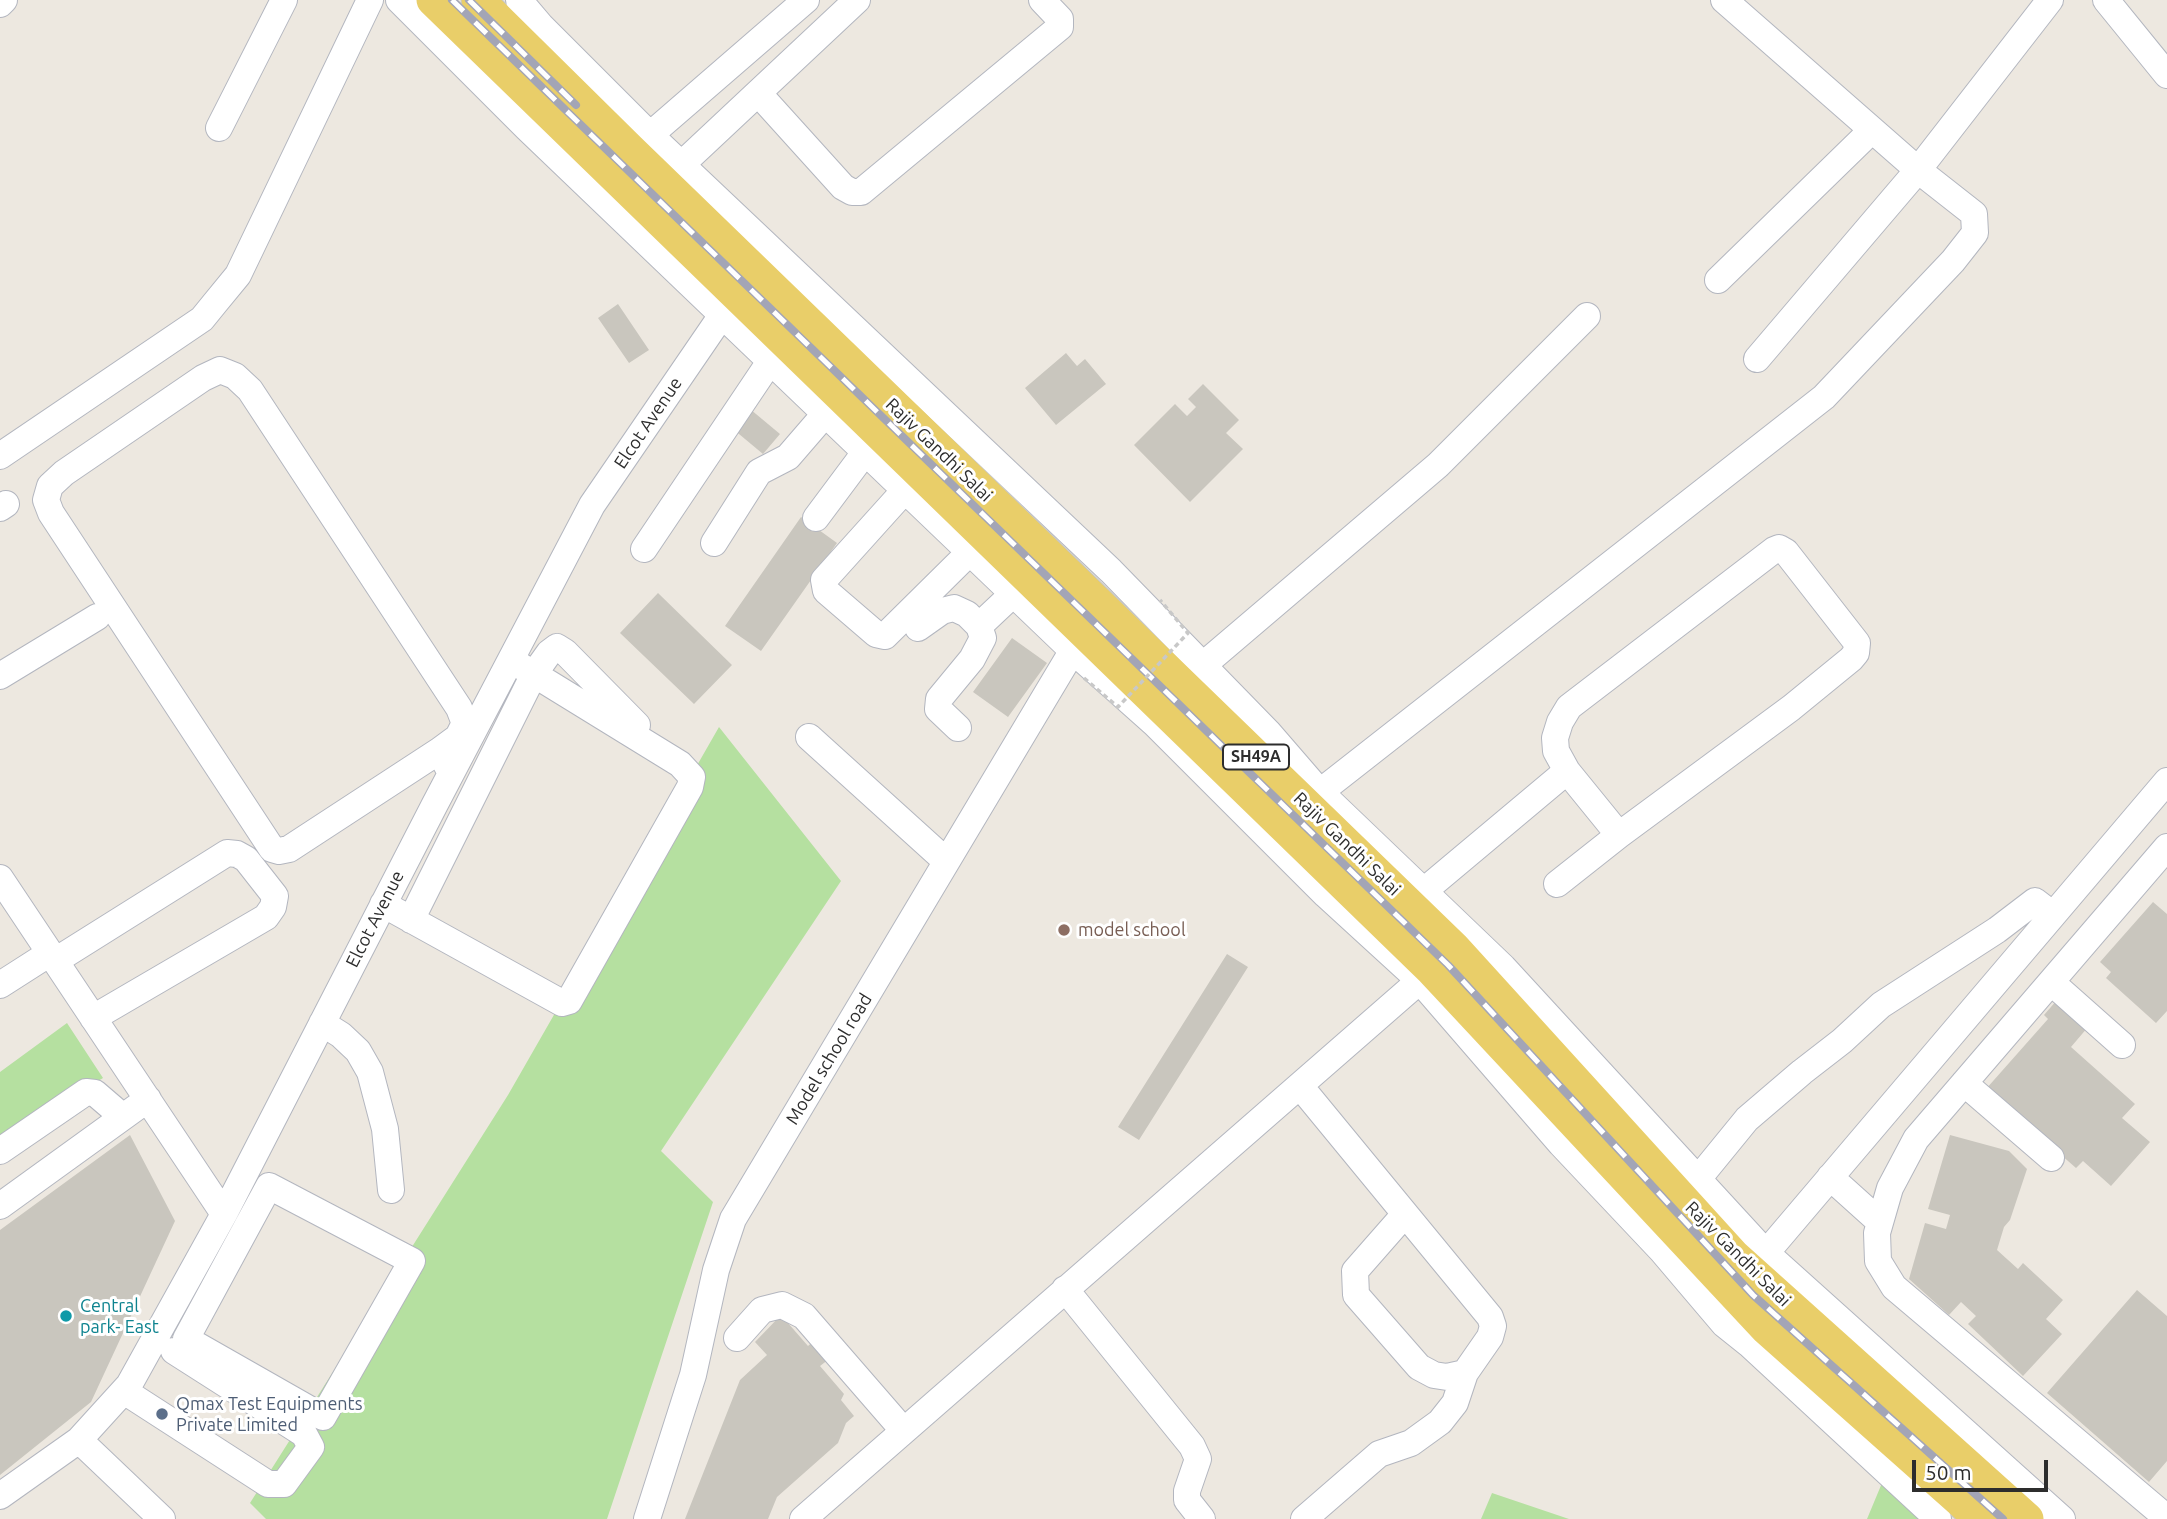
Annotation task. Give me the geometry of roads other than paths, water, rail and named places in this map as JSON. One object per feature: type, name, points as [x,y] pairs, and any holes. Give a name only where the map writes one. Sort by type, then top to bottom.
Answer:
[{"type":"main road","name":"Rajiv Gandhi Salai","points":[[433,0],[494,17],[584,88],[821,356],[842,393],[1079,640],[1745,1287]]},
{"type":"main road","name":"Rajiv Gandhi Salai","points":[[494,17],[821,356]]},
{"type":"main road","name":"Rajiv Gandhi Salai","points":[[842,393],[1047,532],[1312,797],[1454,948],[1734,1256],[1745,1287],[1767,1329],[2027,1519]]},
{"type":"main road","name":"Rajiv Gandhi Salai","points":[[1890,1417],[1980,1519]]},
{"type":"street","points":[[0,4],[4,0]]},
{"type":"street","points":[[219,128],[284,0]]},
{"type":"street","points":[[0,456],[202,319],[238,275],[370,0]]},
{"type":"street","points":[[399,0],[527,128],[771,360],[842,393],[866,451],[1013,594],[1079,640]]},
{"type":"street","points":[[650,135],[806,0]]},
{"type":"street","points":[[681,165],[857,0]]},
{"type":"street","points":[[758,93],[843,187],[852,192],[861,192],[1060,27],[1060,19],[1042,0]]},
{"type":"street","points":[[1312,797],[1824,397],[1953,261],[1975,233],[1975,214],[1918,170],[1724,0]]},
{"type":"street","points":[[1757,359],[1918,170],[2050,0]]},
{"type":"street","points":[[2106,0],[2167,75]]},
{"type":"street","points":[[584,88],[650,135],[1047,532],[1111,571],[1268,732],[1312,797],[1425,890],[1503,967],[1698,1179],[1745,1287],[1749,1344],[1938,1519]]},
{"type":"street","points":[[1718,280],[1872,130]]},
{"type":"street","name":"Elcot Avenue","points":[[0,1496],[79,1440],[124,1391],[154,1339],[215,1257],[224,1214],[383,904],[445,762],[510,660],[592,505],[722,315]]},
{"type":"street","points":[[1202,666],[1438,465],[1587,316]]},
{"type":"street","points":[[644,549],[771,360]]},
{"type":"street","points":[[220,370],[235,376],[250,390],[458,708],[464,721],[463,727],[445,762],[289,849],[279,852],[272,849],[51,513],[47,500],[50,486],[64,473],[203,378],[220,370]]},
{"type":"street","points":[[713,544],[759,472],[788,457],[842,393]]},
{"type":"street","points":[[816,518],[866,451]]},
{"type":"street","points":[[906,489],[824,580],[826,591],[876,634],[885,636],[970,552]]},
{"type":"street","points":[[1557,884],[1791,708],[1856,653],[1857,643],[1854,637],[1783,549],[1773,550],[1569,707],[1560,722],[1555,738],[1556,751],[1567,771],[1619,835]]},
{"type":"street","points":[[979,626],[1013,594]]},
{"type":"street","points":[[918,628],[942,611],[954,608],[967,614],[979,626],[983,638],[978,648],[939,699],[937,709],[958,728]]},
{"type":"street","points":[[0,676],[97,618]]},
{"type":"street","name":"Model school road","points":[[647,1519],[694,1375],[716,1270],[733,1219],[1079,640]]},
{"type":"street","points":[[411,920],[534,674],[549,653],[557,647],[665,754]]},
{"type":"street","points":[[383,904],[562,1003],[569,1001],[690,787],[692,778],[680,764],[510,660]]},
{"type":"street","points":[[809,737],[946,861]]},
{"type":"street","points":[[1425,890],[1567,771]]},
{"type":"street","points":[[1745,1287],[1830,1177],[2167,781]]},
{"type":"street","points":[[2167,847],[1916,1139],[1891,1188],[1877,1233],[1878,1261],[1894,1287],[2167,1518]]},
{"type":"street","points":[[0,985],[52,957],[68,955],[227,853],[246,859],[275,896],[273,907],[266,917],[93,1018]]},
{"type":"street","points":[[0,878],[224,1214]]},
{"type":"street","points":[[1698,1179],[1748,1119],[1881,1005],[2035,901],[2052,914]]},
{"type":"street","points":[[803,1519],[1426,975]]},
{"type":"street","points":[[2051,982],[2122,1045]]},
{"type":"street","points":[[322,1023],[341,1035],[358,1051],[370,1073],[385,1129],[391,1190]]},
{"type":"street","points":[[1964,1083],[2051,1158]]},
{"type":"street","points":[[1300,1086],[1490,1317],[1493,1326],[1490,1337],[1465,1373],[1455,1403],[1440,1422],[1411,1443],[1380,1454],[1304,1519]]},
{"type":"street","points":[[0,1151],[86,1092],[95,1093],[123,1117]]},
{"type":"street","points":[[0,1206],[148,1099]]},
{"type":"street","points":[[1830,1177],[1880,1222]]},
{"type":"street","points":[[269,1186],[412,1261],[323,1417],[186,1339],[215,1257],[269,1186]]},
{"type":"street","points":[[1405,1214],[1355,1271],[1356,1296],[1419,1367],[1434,1375],[1447,1377],[1465,1373]]},
{"type":"street","points":[[1745,1287],[2062,1519]]},
{"type":"street","points":[[1065,1289],[1192,1446],[1198,1459],[1187,1491],[1187,1500],[1202,1519]]},
{"type":"street","points":[[737,1338],[762,1310],[782,1305],[804,1316],[903,1430]]},
{"type":"street","points":[[124,1391],[268,1485],[284,1484],[311,1447],[304,1434],[154,1339]]},
{"type":"street","points":[[79,1440],[162,1519]]},
{"type":"railway","points":[[452,0],[1448,965],[1753,1295],[2003,1519]]},
{"type":"railway","points":[[469,0],[576,105]]},
{"type":"place","name":"model school","points":[[1064,930]]},
{"type":"place","name":"Central park- East","points":[[66,1316]]},
{"type":"place","name":"Qmax Test Equipments Private Limited","points":[[162,1414]]}]
